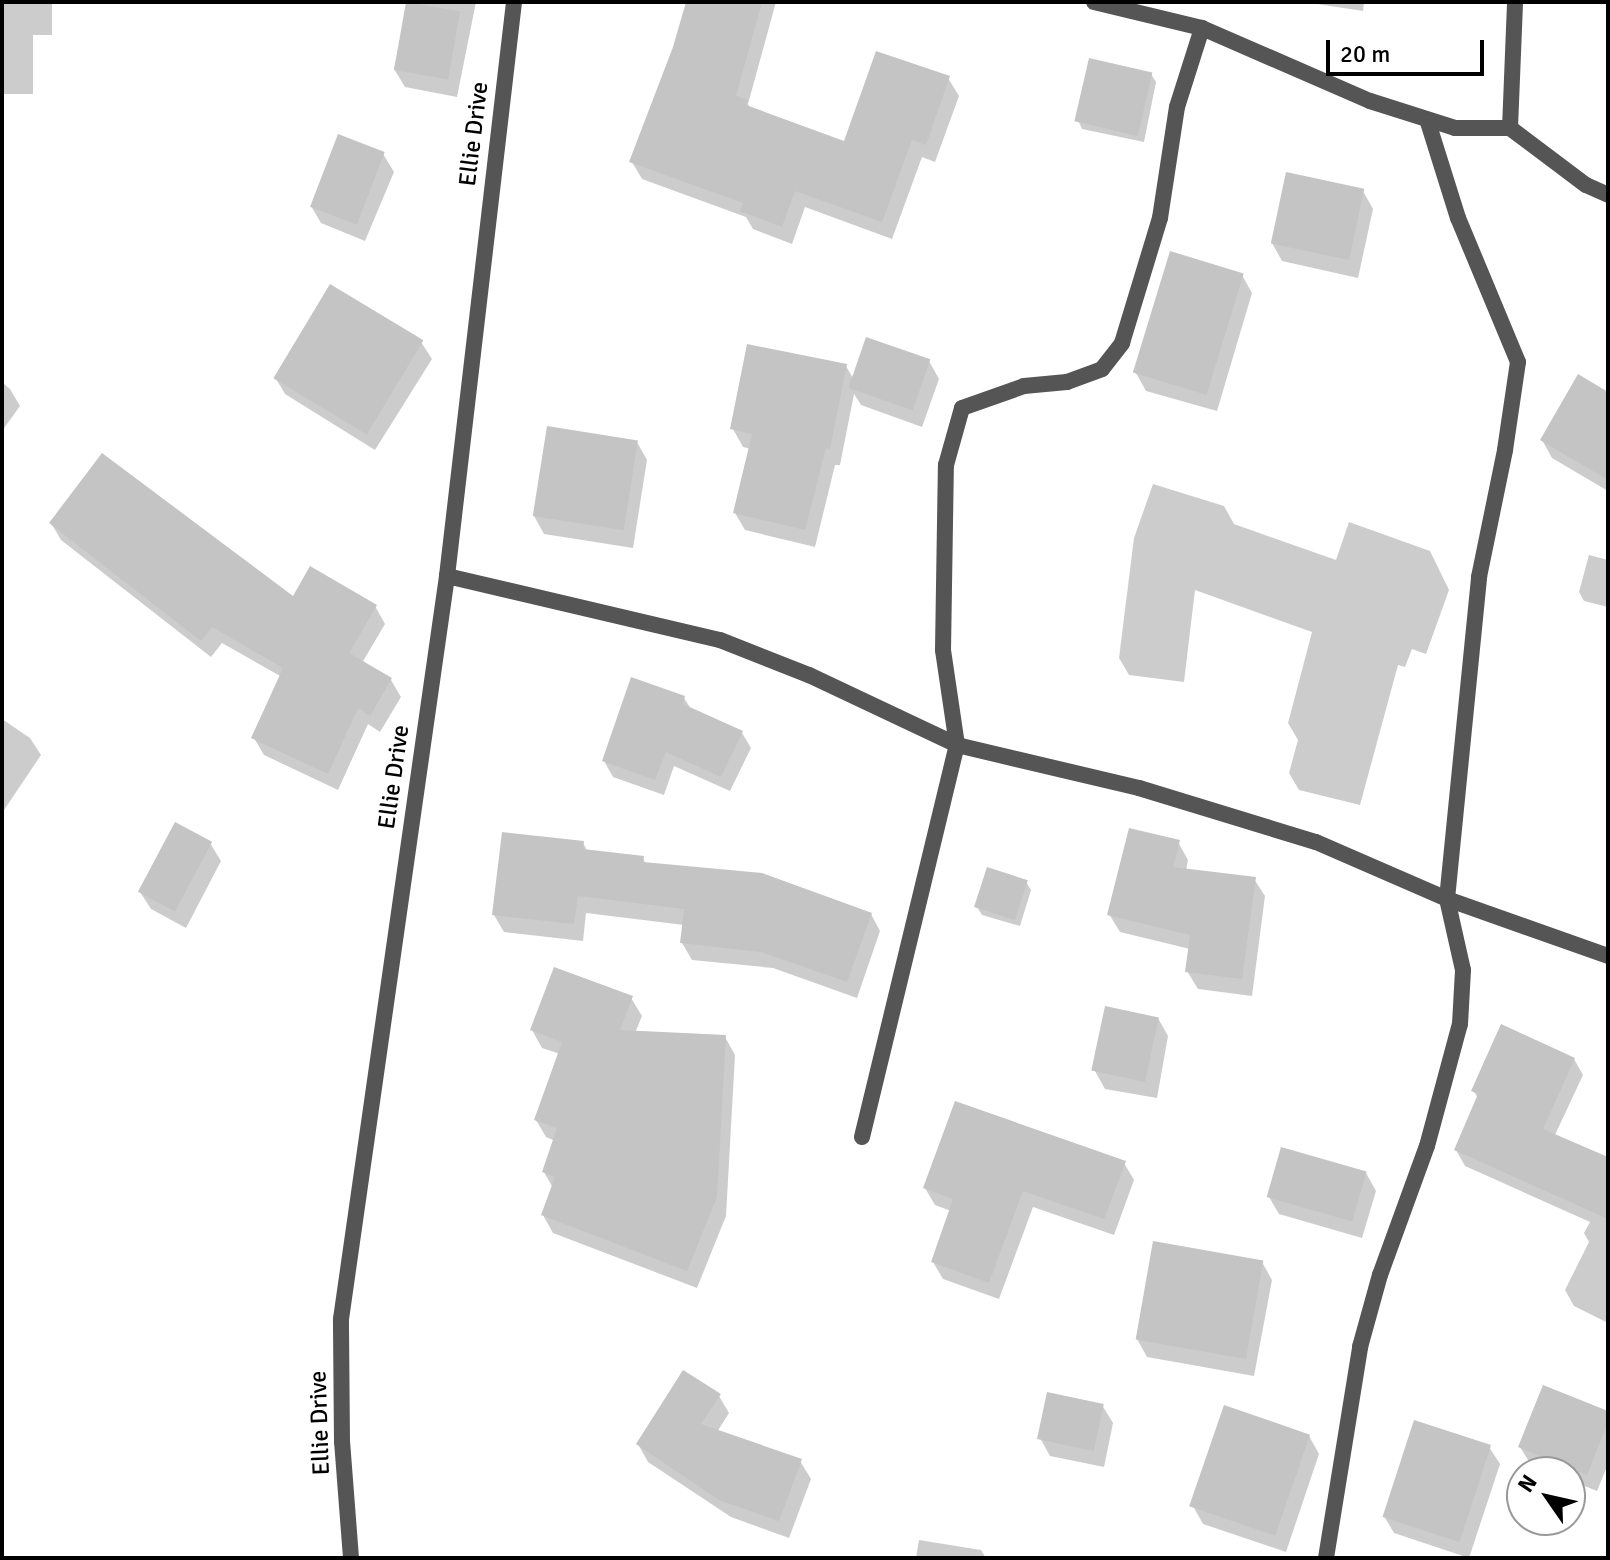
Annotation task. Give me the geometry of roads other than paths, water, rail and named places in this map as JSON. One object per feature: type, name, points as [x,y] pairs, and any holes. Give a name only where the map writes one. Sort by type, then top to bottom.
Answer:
[{"type":"street","name":"Ellie Drive","points":[[351,1558],[342,1442],[341,1319],[447,576],[514,2]]},
{"type":"street","points":[[1094,2],[1202,28],[1428,122],[1455,128],[1510,128],[1586,185],[1608,195]]},
{"type":"street","points":[[1510,128],[1515,2]]},
{"type":"street","points":[[862,1137],[957,745],[943,650],[946,465],[962,408],[1024,386],[1067,382],[1102,369],[1122,343],[1160,218],[1177,107],[1202,28]]},
{"type":"street","points":[[1326,1558],[1360,1347],[1380,1275],[1427,1146],[1460,1024],[1463,970],[1447,899],[1479,577],[1505,450],[1518,362],[1458,218],[1428,122]]},
{"type":"street","points":[[447,576],[720,640],[809,675],[957,745],[1139,788],[1316,842],[1447,899],[1608,956]]}]
